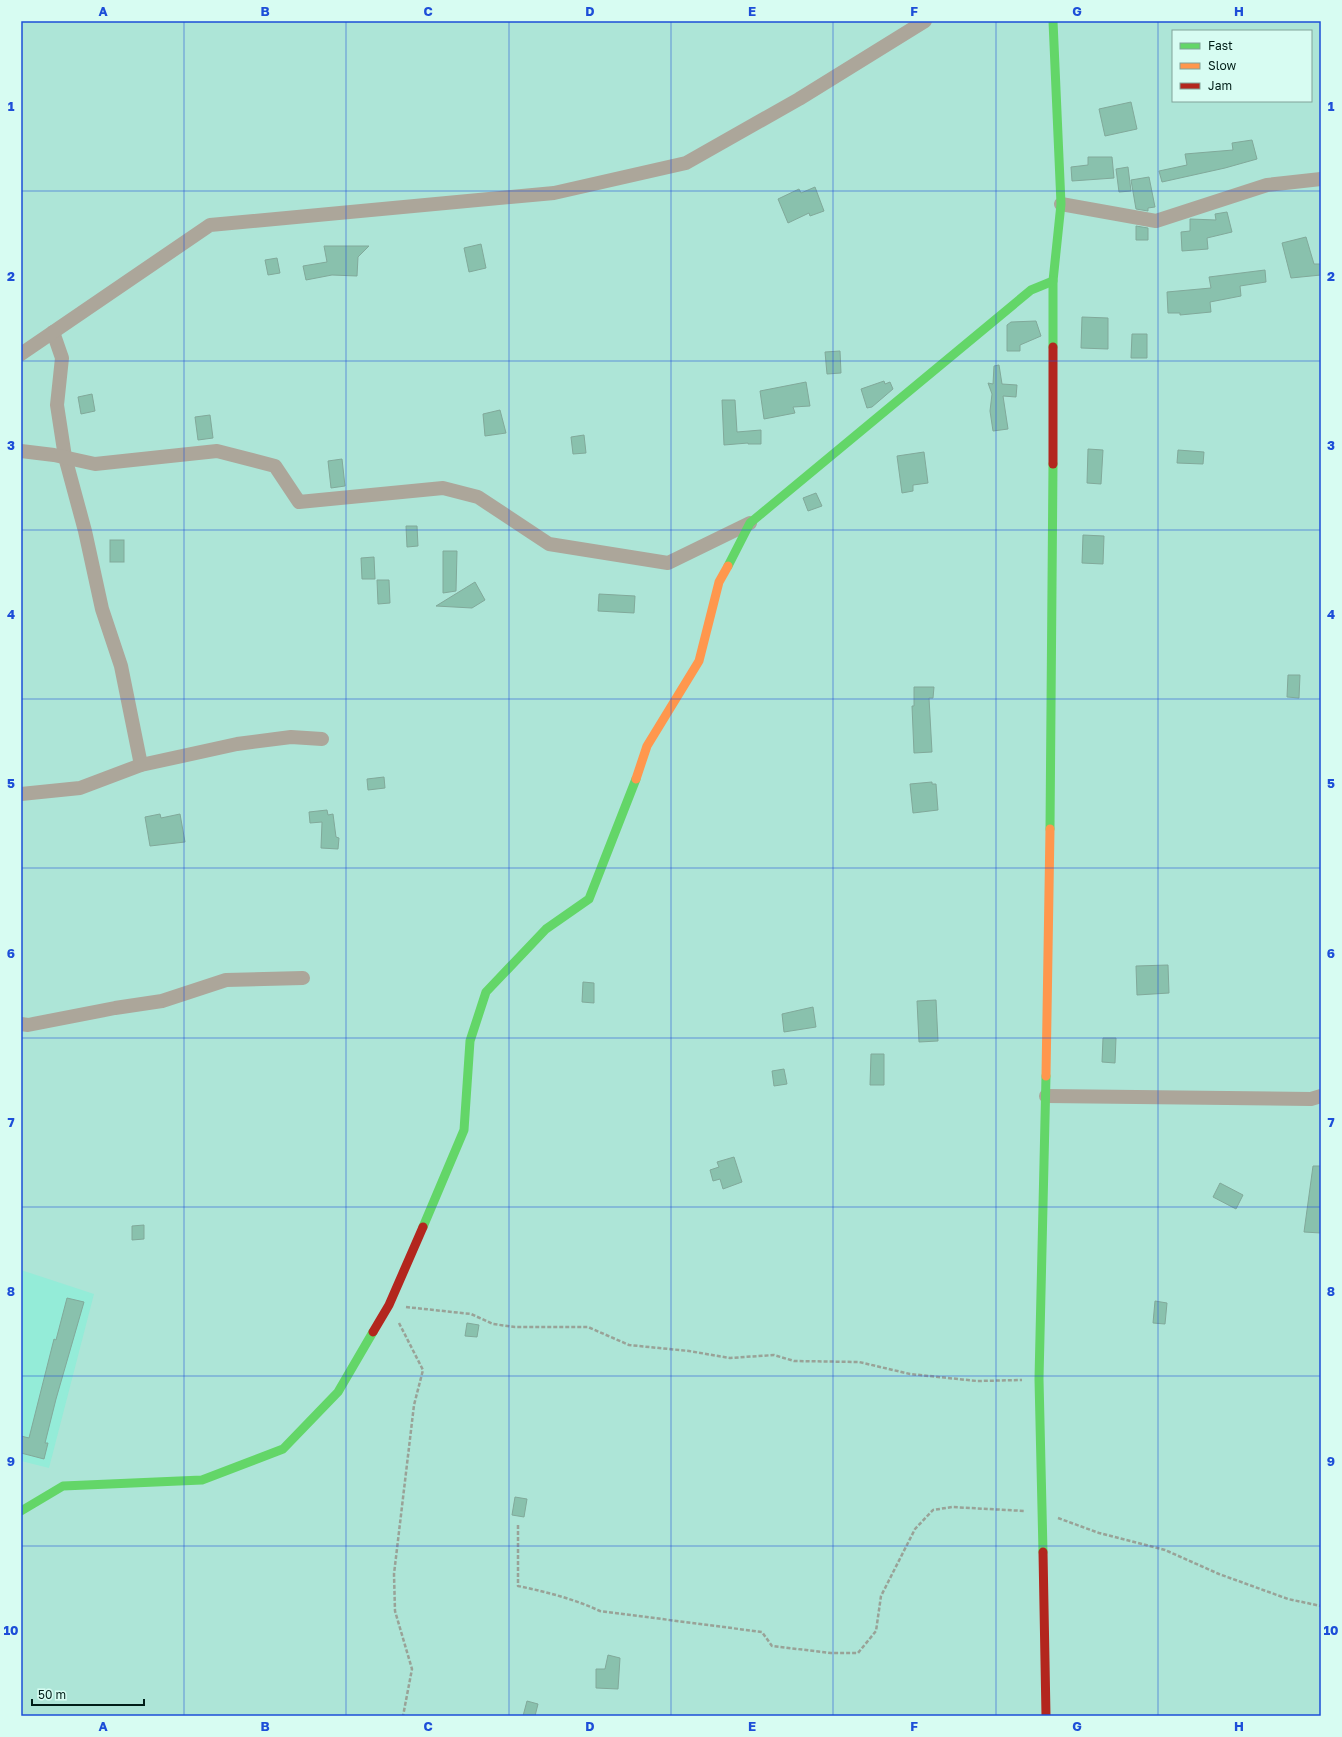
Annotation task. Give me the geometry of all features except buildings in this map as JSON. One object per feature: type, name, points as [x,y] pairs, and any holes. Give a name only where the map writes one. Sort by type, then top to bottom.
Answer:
[{"type":"street","points":[[21,354],[210,225],[554,193],[686,163],[799,100],[924,21]]},
{"type":"street","points":[[1046,1716],[1040,1511],[1039,1379],[1046,1096],[1052,679],[1053,281],[1061,204],[1053,21]]},
{"type":"street","points":[[1061,204],[1156,221],[1267,185],[1321,179]]},
{"type":"street","points":[[21,451],[64,457],[95,464],[217,451],[275,466],[299,502],[443,488],[478,497],[549,544],[668,563],[750,523],[1031,290],[1053,281]]},
{"type":"street","points":[[53,332],[62,358],[56,405],[64,457],[85,531],[102,609],[121,666],[141,765]]},
{"type":"street","points":[[21,1511],[63,1486],[202,1480],[284,1449],[338,1392],[389,1305],[464,1130],[470,1041],[486,992],[546,929],[589,898],[634,785],[646,746],[699,661],[719,582],[750,523]]},
{"type":"street","points":[[21,794],[80,788],[141,765],[260,741],[291,737],[322,739]]},
{"type":"street","points":[[21,1024],[28,1025],[115,1008],[162,1001],[226,980],[303,978]]},
{"type":"street","points":[[1046,1096],[1311,1099],[1321,1096]]},
{"type":"path","points":[[389,1305],[471,1314],[493,1324],[515,1327],[588,1327],[629,1345],[689,1351],[730,1358],[774,1355],[794,1361],[859,1362],[910,1374],[977,1382],[1039,1379]]},
{"type":"path","points":[[389,1305],[423,1370],[414,1405],[394,1574],[395,1611],[412,1669],[403,1716]]},
{"type":"path","points":[[518,1525],[518,1586],[552,1593],[581,1602],[600,1611],[762,1632],[772,1646],[831,1653],[858,1653],[876,1631],[881,1596],[915,1529],[933,1510],[952,1507],[1040,1511],[1099,1533],[1165,1550],[1219,1574],[1288,1599],[1321,1606]]},
{"type":"shaded area","points":[[21,1270],[94,1294],[49,1468],[21,1461]]},
{"type":"traffic: fast","points":[[1053,21],[1061,204],[1053,281],[1053,347]]},
{"type":"traffic: fast","points":[[728,566],[750,523],[1031,290],[1053,281]]},
{"type":"traffic: fast","points":[[1050,829],[1053,464]]},
{"type":"traffic: fast","points":[[423,1227],[464,1130],[470,1041],[486,992],[546,929],[589,899],[636,779]]},
{"type":"traffic: fast","points":[[1043,1552],[1039,1379],[1046,1076]]},
{"type":"traffic: fast","points":[[21,1511],[63,1486],[202,1480],[283,1449],[338,1392],[373,1332]]},
{"type":"traffic: slow","points":[[636,779],[647,746],[699,661],[719,582],[728,566]]},
{"type":"traffic: slow","points":[[1046,1076],[1050,829]]},
{"type":"traffic: jam","points":[[1053,347],[1053,464]]},
{"type":"traffic: jam","points":[[373,1332],[389,1305],[423,1227]]},
{"type":"traffic: jam","points":[[1043,1552],[1046,1716]]}]
